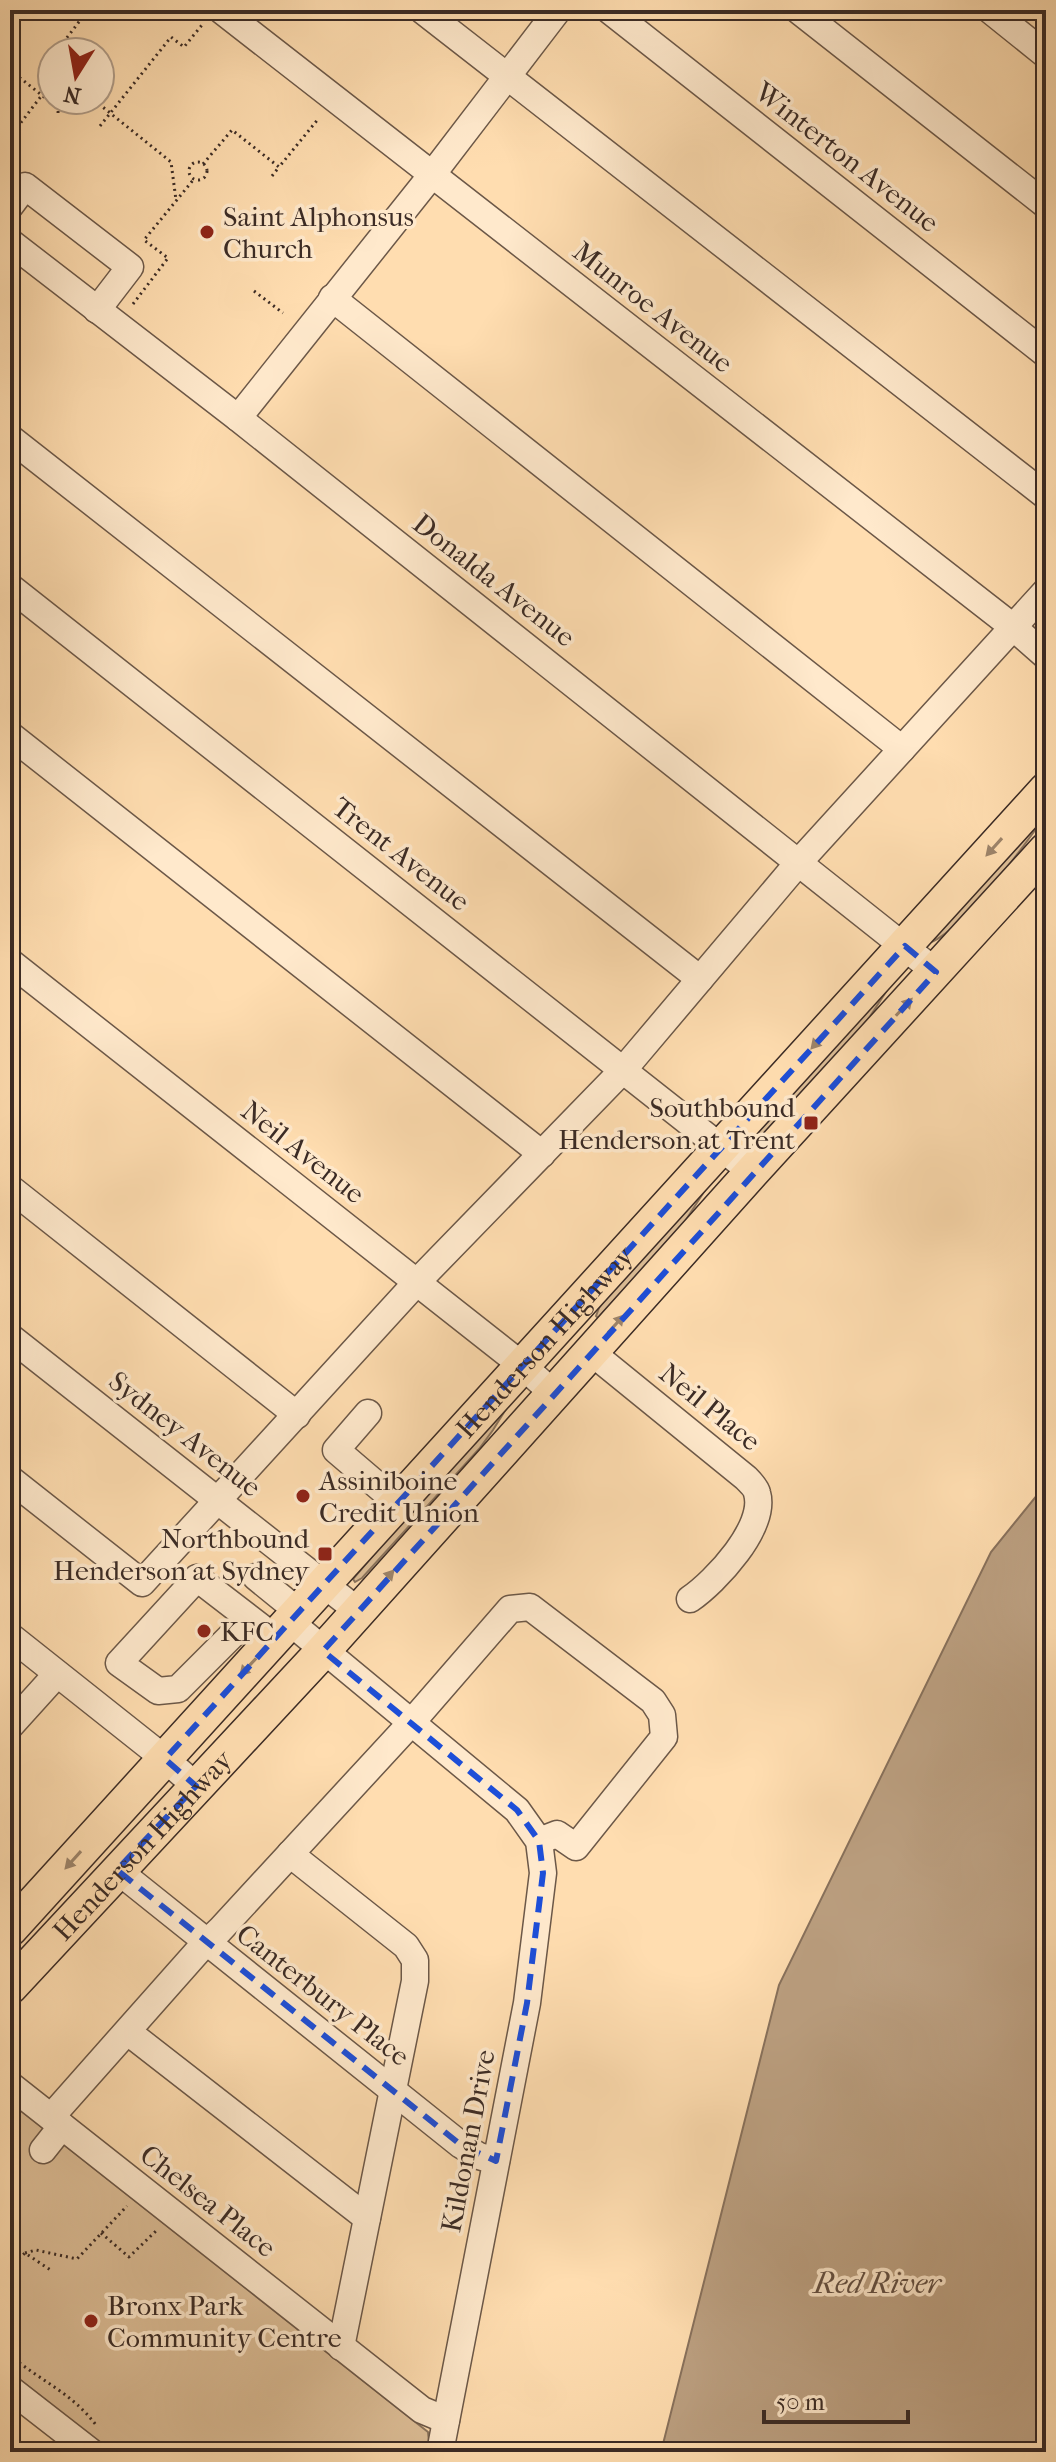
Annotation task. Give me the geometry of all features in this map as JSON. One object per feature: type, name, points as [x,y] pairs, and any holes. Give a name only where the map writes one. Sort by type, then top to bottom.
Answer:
[{"type":"main road","name":"Henderson Highway","points":[[10,1929],[1046,790]]},
{"type":"main road","name":"Henderson Highway","points":[[10,1987],[323,1651],[752,1172],[1046,850]]},
{"type":"main road","points":[[561,1324],[591,1352]]},
{"type":"street","points":[[422,10],[1046,496]]},
{"type":"street","points":[[238,418],[431,176],[558,10]]},
{"type":"street","name":"Winterton Avenue","points":[[609,10],[1046,354]]},
{"type":"street","points":[[798,10],[1046,205]]},
{"type":"street","points":[[990,10],[1046,55]]},
{"type":"street","name":"Munroe Avenue","points":[[211,17],[431,176],[1013,627],[1046,656]]},
{"type":"street","points":[[10,206],[25,186],[130,267],[97,310]]},
{"type":"street","name":"Donalda Avenue","points":[[10,242],[238,418],[936,972]]},
{"type":"street","points":[[332,298],[902,749]]},
{"type":"street","points":[[10,438],[700,979]]},
{"type":"street","name":"Trent Avenue","points":[[10,587],[752,1172]]},
{"type":"street","points":[[10,1479],[142,1583],[417,1282],[624,1069],[799,862],[1046,591]]},
{"type":"street","points":[[10,735],[542,1154]]},
{"type":"street","name":"Neil Avenue","points":[[10,962],[523,1366],[554,1394]]},
{"type":"street","points":[[10,1188],[297,1415]]},
{"type":"street","name":"Sydney Avenue","points":[[10,1337],[358,1611]]},
{"type":"street","name":"Neil Place","points":[[591,1352],[746,1478],[757,1492],[758,1514],[746,1539],[708,1586],[690,1599]]},
{"type":"street","points":[[368,1413],[336,1450],[398,1503]]},
{"type":"street","points":[[43,2150],[57,2122],[128,2032],[206,1943],[411,1723],[510,1609],[530,1607],[653,1701],[662,1715],[664,1737],[576,1847],[557,1834],[539,1841],[517,1810],[411,1723],[323,1651],[288,1624],[256,1577]]},
{"type":"street","points":[[249,1618],[178,1689],[158,1691],[119,1663],[197,1578],[249,1618],[288,1624]]},
{"type":"street","points":[[10,1636],[196,1786]]},
{"type":"street","points":[[10,1726],[57,1674]]},
{"type":"street","name":"Kildonan Drive","points":[[440,2452],[527,2003],[543,1873],[539,1841]]},
{"type":"street","points":[[290,1854],[406,1946],[415,1960],[415,1981],[341,2347]]},
{"type":"street","name":"Canterbury Place","points":[[117,1870],[461,2145],[479,2156],[496,2161]]},
{"type":"street","points":[[128,2032],[367,2218]]},
{"type":"street","name":"Chelsea Place","points":[[10,2085],[422,2410],[446,2420]]},
{"type":"street","points":[[10,2389],[101,2442]]},
{"type":"path","points":[[68,36],[88,10]]},
{"type":"path","points":[[116,106],[171,37],[184,47],[211,17]]},
{"type":"path","points":[[10,70],[36,90]]},
{"type":"path","points":[[10,137],[36,103]]},
{"type":"path","points":[[100,126],[108,116]]},
{"type":"path","points":[[114,116],[171,162],[176,200]]},
{"type":"path","points":[[272,176],[319,118]]},
{"type":"path","points":[[203,164],[232,130],[279,167]]},
{"type":"path","points":[[144,240],[194,179],[202,179],[206,175],[207,169],[203,164],[198,162],[191,166],[190,174],[194,179]]},
{"type":"path","points":[[168,258],[175,262]]},
{"type":"path","points":[[254,291],[283,313]]},
{"type":"path","points":[[10,2267],[25,2253],[36,2250],[77,2259],[129,2203]]},
{"type":"path","points":[[101,2233],[129,2257],[159,2227]]},
{"type":"path","points":[[25,2253],[52,2271]]},
{"type":"path","points":[[10,2355],[86,2412],[101,2442],[130,2452]]},
{"type":"highlighted area","points":[[905,946],[936,972],[323,1651],[517,1810],[539,1841],[543,1873],[527,2003],[496,2161],[461,2145],[117,1870],[196,1786],[165,1759]]},
{"type":"shaded area","points":[[1046,815],[975,905],[959,922],[929,943]]},
{"type":"shaded area","points":[[895,978],[850,1041],[762,1137],[741,1145]]},
{"type":"shaded area","points":[[711,1181],[682,1226],[598,1318],[599,1308],[633,1258]]},
{"type":"shaded area","points":[[514,1396],[479,1449],[355,1582],[353,1579],[409,1507]]},
{"type":"shaded area","points":[[10,2102],[428,2432],[430,2452],[111,2452],[10,2372]]},
{"type":"water","name":"Red River","points":[[1046,1484],[1046,2452],[661,2452],[779,1985],[991,1552]]},
{"type":"place","name":"Saint Alphonsus Church","points":[[207,232]]},
{"type":"place","name":"Southbound Henderson at Trent","points":[[811,1123]]},
{"type":"place","name":"Assiniboine Credit Union","points":[[303,1496]]},
{"type":"place","name":"Northbound Henderson at Sydney","points":[[325,1554]]},
{"type":"place","name":"KFC","points":[[204,1631]]},
{"type":"place","name":"Bronx Park Community Centre","points":[[91,2321]]}]
